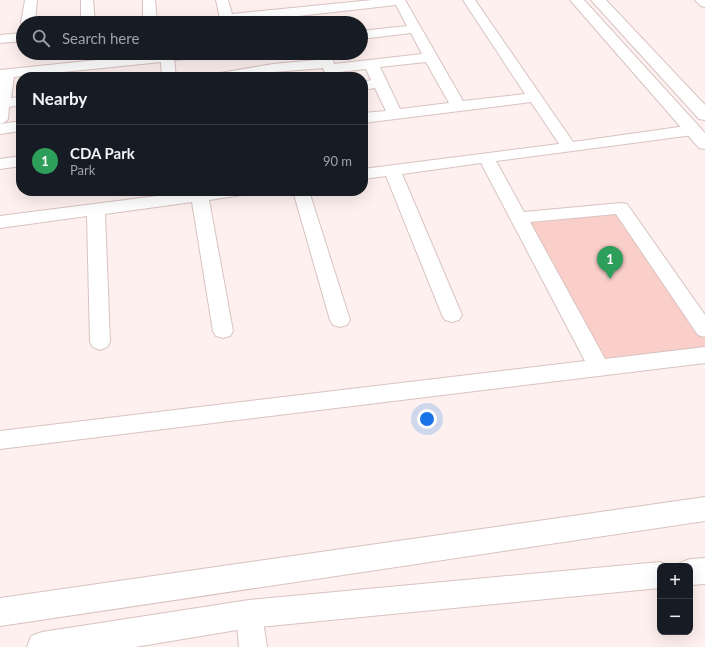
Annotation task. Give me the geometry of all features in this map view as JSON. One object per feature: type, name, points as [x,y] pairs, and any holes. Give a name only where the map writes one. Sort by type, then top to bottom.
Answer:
[{"type":"street","points":[[29,16],[31,0]]},
{"type":"street","points":[[87,0],[88,16]]},
{"type":"street","points":[[149,0],[150,16]]},
{"type":"street","points":[[222,0],[226,16]]},
{"type":"street","points":[[277,0],[281,13]]},
{"type":"street","points":[[261,16],[338,4],[399,0],[458,106]]},
{"type":"street","points":[[468,0],[569,147]]},
{"type":"street","points":[[577,0],[705,144]]},
{"type":"street","points":[[598,0],[705,115]]},
{"type":"street","points":[[701,0],[705,3]]},
{"type":"street","points":[[368,34],[415,29]]},
{"type":"street","points":[[0,39],[16,38]]},
{"type":"street","points":[[271,60],[274,72],[329,66],[371,64],[430,57]]},
{"type":"street","points":[[22,72],[130,60]]},
{"type":"street","points":[[159,60],[166,72]]},
{"type":"street","points":[[110,63],[110,72]]},
{"type":"street","points":[[371,64],[395,114]]},
{"type":"street","points":[[0,119],[3,74],[16,73]]},
{"type":"street","points":[[368,85],[380,84]]},
{"type":"street","points":[[368,117],[535,96]]},
{"type":"street","points":[[2,103],[16,102]]},
{"type":"street","points":[[0,129],[16,127]]},
{"type":"street","points":[[368,173],[693,130]]},
{"type":"street","points":[[486,158],[599,368]]},
{"type":"street","points":[[0,164],[16,162]]},
{"type":"street","points":[[392,170],[452,315]]},
{"type":"street","points":[[0,222],[200,196],[223,331]]},
{"type":"street","points":[[303,196],[340,320]]},
{"type":"street","points":[[518,218],[621,208],[705,330]]},
{"type":"street","points":[[96,210],[100,342]]},
{"type":"street","points":[[0,440],[705,355]]},
{"type":"street","points":[[0,612],[703,513]]},
{"type":"street","points":[[693,572],[705,571]]},
{"type":"street","points":[[42,647],[109,642],[250,614],[657,575]]},
{"type":"street","points":[[250,614],[253,647]]},
{"type":"shaded area","points":[[619,210],[705,337],[705,351],[601,363],[524,220]]},
{"type":"place","name":"CDA Park","points":[[610,279]]}]
